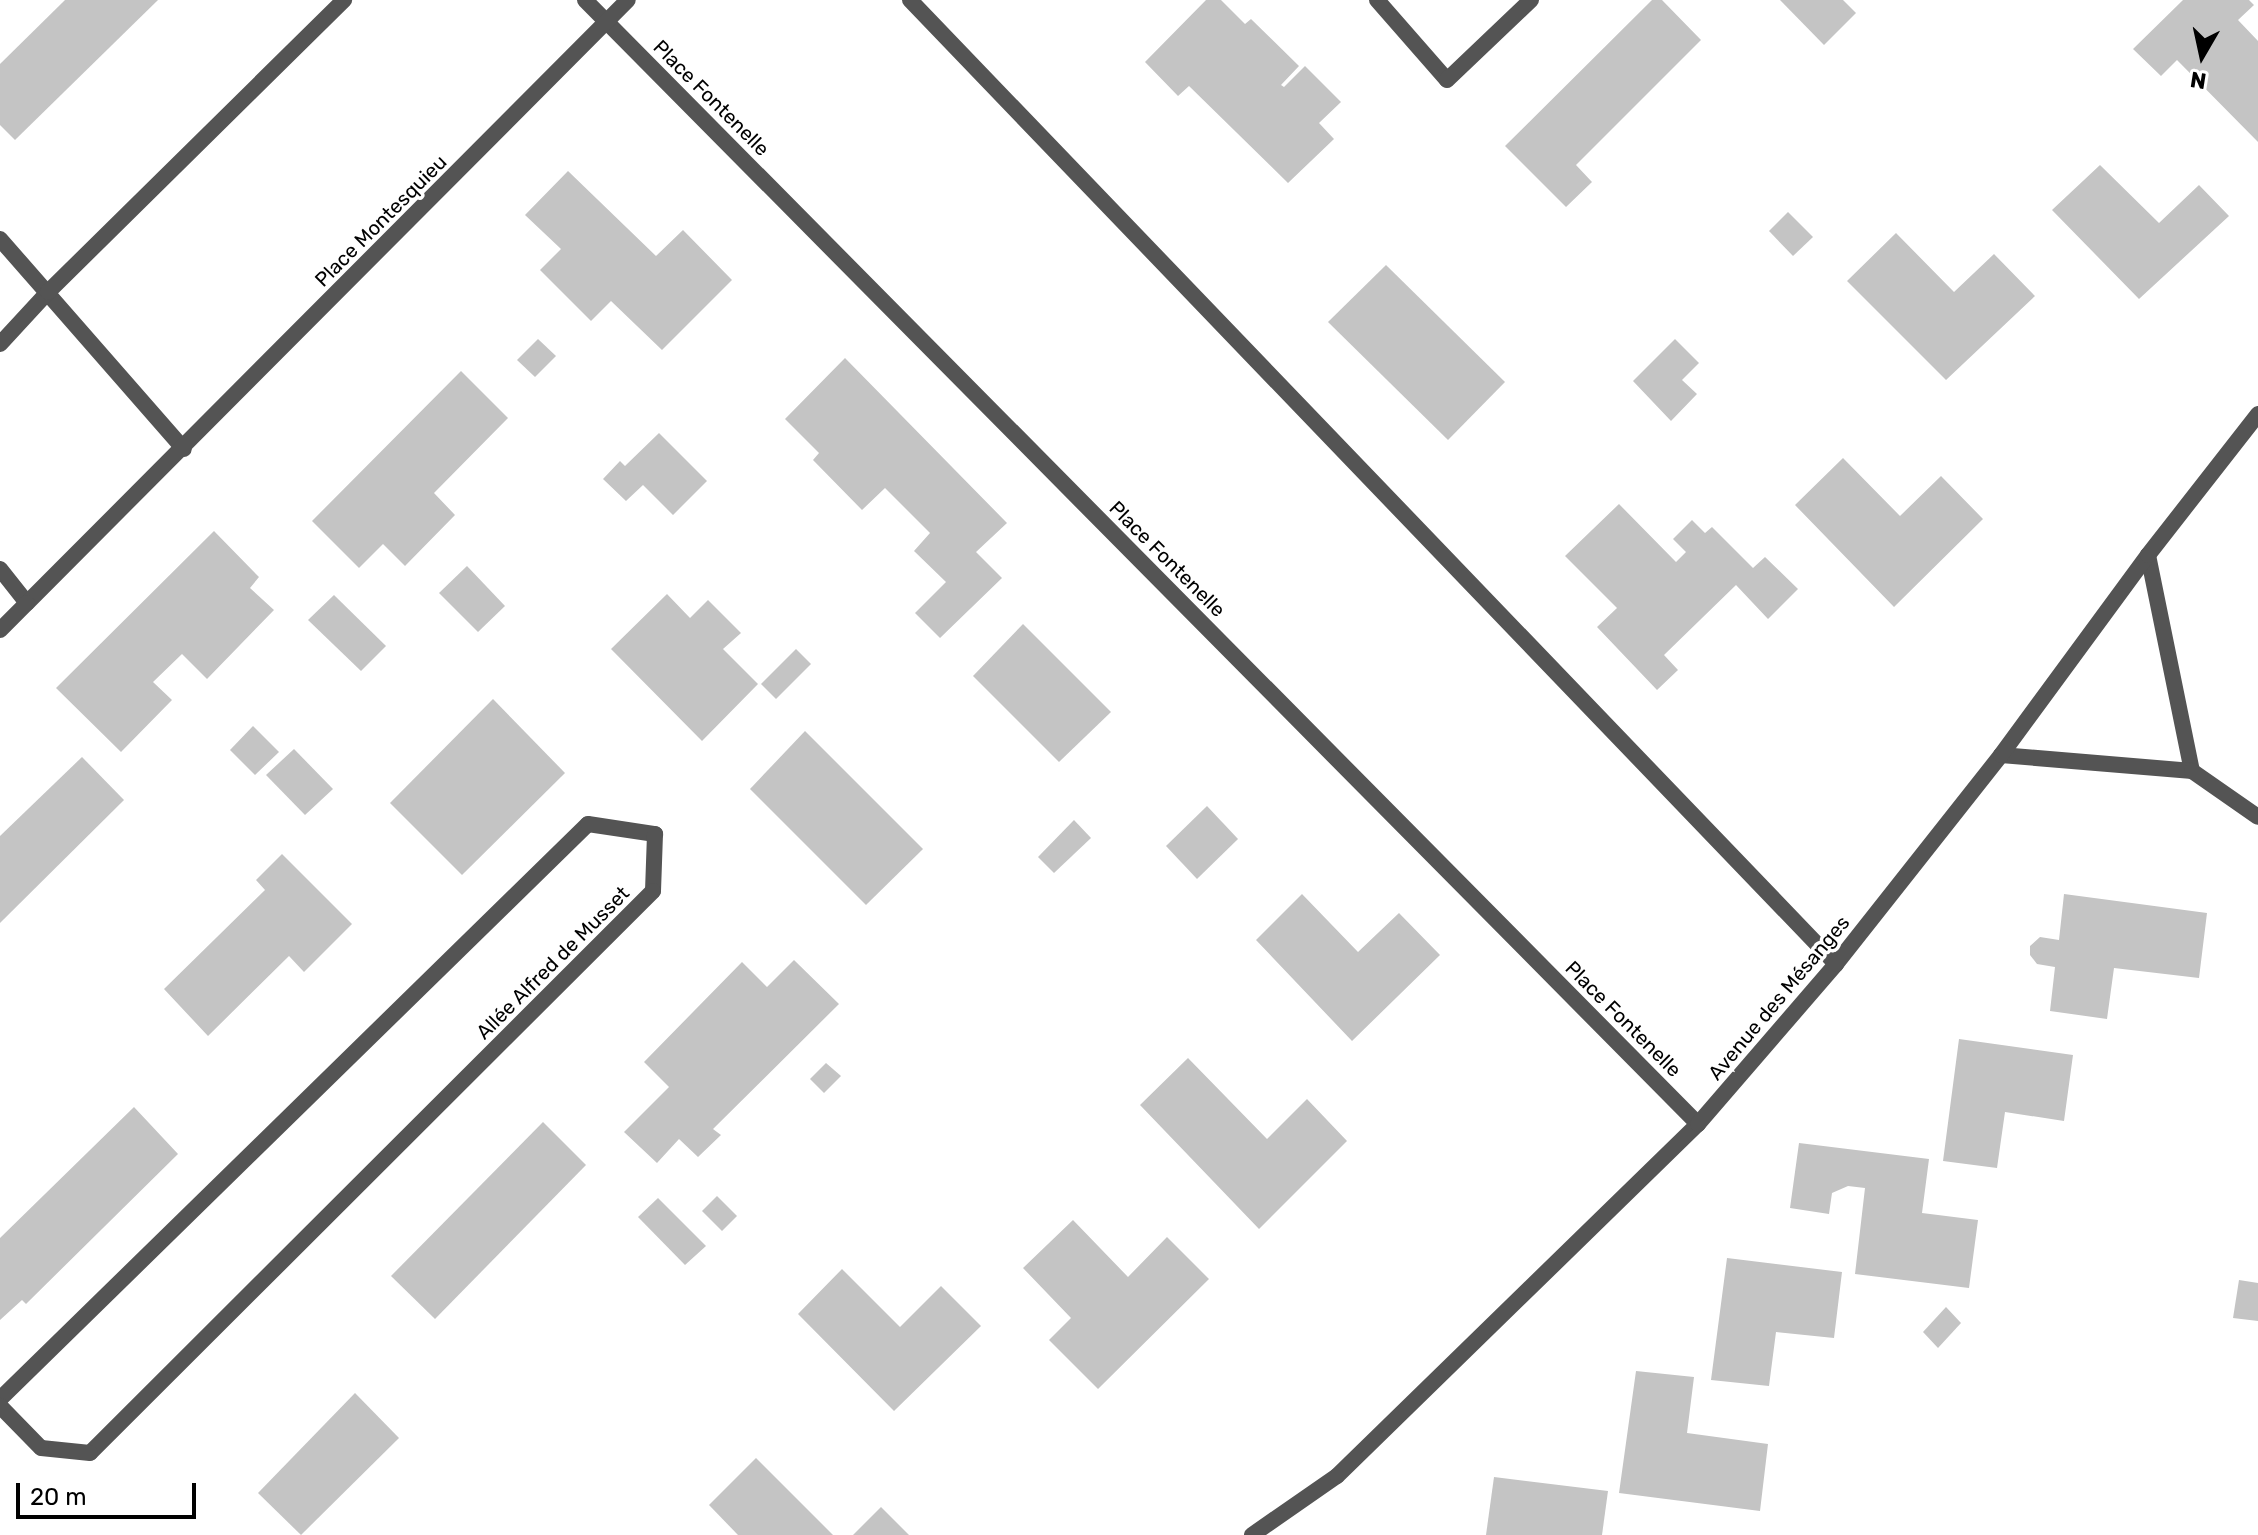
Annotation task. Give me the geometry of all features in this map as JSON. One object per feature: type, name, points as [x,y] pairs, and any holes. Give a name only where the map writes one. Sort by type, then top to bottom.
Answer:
[{"type":"street","points":[[0,344],[48,292],[344,0]]},
{"type":"street","points":[[585,0],[606,22]]},
{"type":"street","name":"Place Montesquieu","points":[[0,630],[184,449],[628,0]]},
{"type":"street","points":[[910,0],[1836,964]]},
{"type":"street","points":[[1377,0],[1447,80],[1531,0]]},
{"type":"street","name":"Place Fontenelle","points":[[606,22],[1698,1124]]},
{"type":"street","points":[[0,239],[184,449]]},
{"type":"street","name":"Avenue des Mésanges","points":[[1252,1535],[1337,1476],[1698,1124],[1836,964],[2001,755],[2148,555],[2258,414]]},
{"type":"street","points":[[2148,555],[2192,771]]},
{"type":"street","points":[[0,569],[27,603]]},
{"type":"street","points":[[2001,755],[2192,771],[2258,817]]},
{"type":"street","name":"Allée Alfred de Musset","points":[[0,1399],[588,824],[655,834],[653,891],[90,1453],[41,1448],[0,1406]]},
{"type":"building","points":[[65,0],[158,0],[15,140],[0,125],[0,64]]},
{"type":"building","points":[[1206,0],[1221,0],[1245,24],[1251,19],[1299,66],[1281,85],[1284,87],[1305,66],[1341,102],[1319,123],[1334,139],[1288,183],[1189,86],[1178,96],[1145,62]]},
{"type":"building","points":[[1652,0],[1662,0],[1701,40],[1576,165],[1592,182],[1566,207],[1505,146]]},
{"type":"building","points":[[1780,0],[1843,0],[1856,13],[1824,45]]},
{"type":"building","points":[[2183,0],[2249,0],[2254,5],[2238,20],[2258,41],[2258,142],[2177,60],[2161,76],[2133,49]]},
{"type":"building","points":[[2100,165],[2159,223],[2199,185],[2229,216],[2139,299],[2052,210]]},
{"type":"building","points":[[568,171],[656,256],[683,230],[732,280],[662,350],[611,301],[591,321],[540,270],[561,249],[525,215]]},
{"type":"building","points":[[1788,212],[1813,237],[1793,256],[1769,231]]},
{"type":"building","points":[[1896,233],[1954,292],[1994,254],[2035,296],[1946,380],[1847,281]]},
{"type":"building","points":[[1386,265],[1505,382],[1448,440],[1328,322]]},
{"type":"building","points":[[538,339],[556,356],[535,377],[517,360]]},
{"type":"building","points":[[1675,339],[1699,363],[1682,380],[1697,394],[1671,421],[1633,381]]},
{"type":"building","points":[[845,358],[1007,523],[976,552],[1002,578],[940,638],[915,613],[946,582],[914,551],[930,533],[885,488],[862,510],[813,460],[819,453],[785,419]]},
{"type":"building","points":[[461,371],[508,418],[434,493],[455,515],[405,566],[383,544],[359,568],[312,521]]},
{"type":"building","points":[[659,433],[707,481],[673,515],[643,485],[626,501],[603,479],[620,461],[625,466]]},
{"type":"building","points":[[1843,458],[1900,516],[1941,476],[1983,519],[1894,607],[1795,505]]},
{"type":"building","points":[[1619,504],[1676,562],[1686,552],[1673,539],[1692,520],[1705,533],[1712,527],[1753,568],[1765,557],[1798,589],[1768,619],[1736,585],[1664,655],[1678,670],[1657,690],[1597,627],[1617,608],[1565,556]]},
{"type":"building","points":[[214,531],[259,577],[250,588],[274,610],[207,679],[182,654],[153,682],[172,700],[121,752],[56,688]]},
{"type":"building","points":[[467,566],[505,606],[478,632],[439,593]]},
{"type":"building","points":[[667,594],[690,618],[708,600],[741,633],[723,649],[758,684],[702,741],[611,649]]},
{"type":"building","points":[[334,595],[386,646],[361,671],[308,620]]},
{"type":"building","points":[[1023,624],[1111,712],[1059,762],[973,676]]},
{"type":"building","points":[[796,649],[811,664],[776,699],[761,684]]},
{"type":"building","points":[[493,699],[565,773],[462,875],[390,803]]},
{"type":"building","points":[[253,726],[279,752],[255,775],[230,750]]},
{"type":"building","points":[[805,731],[923,849],[866,905],[750,789]]},
{"type":"building","points":[[294,749],[333,789],[305,815],[266,775]]},
{"type":"building","points":[[82,757],[124,800],[0,923],[0,836]]},
{"type":"building","points":[[1207,806],[1238,839],[1197,879],[1166,846]]},
{"type":"building","points":[[1074,820],[1091,838],[1054,873],[1038,857]]},
{"type":"building","points":[[282,854],[352,924],[304,972],[289,956],[208,1036],[164,989],[265,890],[256,880]]},
{"type":"building","points":[[1302,894],[1358,952],[1399,913],[1440,955],[1352,1041],[1256,940]]},
{"type":"building","points":[[2064,894],[2207,913],[2199,978],[2114,968],[2107,1019],[2050,1011],[2055,967],[2037,964],[2030,955],[2030,946],[2040,937],[2059,940]]},
{"type":"building","points":[[794,960],[839,1004],[713,1129],[721,1135],[698,1157],[679,1139],[657,1163],[624,1132],[669,1087],[644,1062],[742,962],[767,987]]},
{"type":"building","points":[[1959,1039],[2073,1055],[2064,1121],[2005,1112],[1997,1168],[1943,1161]]},
{"type":"building","points":[[1188,1058],[1267,1139],[1307,1099],[1347,1141],[1259,1229],[1140,1105]]},
{"type":"building","points":[[826,1063],[841,1076],[824,1093],[810,1079]]},
{"type":"building","points":[[134,1107],[178,1154],[26,1304],[22,1300],[0,1320],[0,1238]]},
{"type":"building","points":[[543,1122],[586,1165],[435,1319],[391,1276]]},
{"type":"building","points":[[1799,1143],[1929,1159],[1922,1213],[1978,1220],[1969,1288],[1855,1274],[1865,1188],[1848,1186],[1832,1193],[1829,1214],[1790,1208]]},
{"type":"building","points":[[717,1196],[737,1216],[722,1231],[702,1211]]},
{"type":"building","points":[[658,1198],[706,1246],[685,1265],[638,1217]]},
{"type":"building","points":[[1073,1220],[1128,1277],[1167,1237],[1209,1279],[1098,1389],[1049,1340],[1071,1318],[1023,1268]]},
{"type":"building","points":[[1727,1258],[1842,1272],[1834,1338],[1776,1332],[1769,1386],[1711,1380]]},
{"type":"building","points":[[842,1269],[900,1327],[941,1286],[981,1326],[894,1411],[798,1314]]},
{"type":"building","points":[[2239,1280],[2258,1283],[2258,1321],[2233,1318]]},
{"type":"building","points":[[1946,1307],[1961,1323],[1938,1348],[1923,1332]]},
{"type":"building","points":[[1636,1371],[1694,1377],[1687,1433],[1768,1444],[1760,1511],[1619,1493]]},
{"type":"building","points":[[355,1393],[399,1438],[301,1535],[258,1493]]},
{"type":"building","points":[[756,1458],[833,1535],[738,1535],[709,1505]]},
{"type":"building","points":[[1494,1477],[1608,1491],[1602,1535],[1486,1535]]},
{"type":"building","points":[[881,1507],[909,1535],[853,1535]]}]
